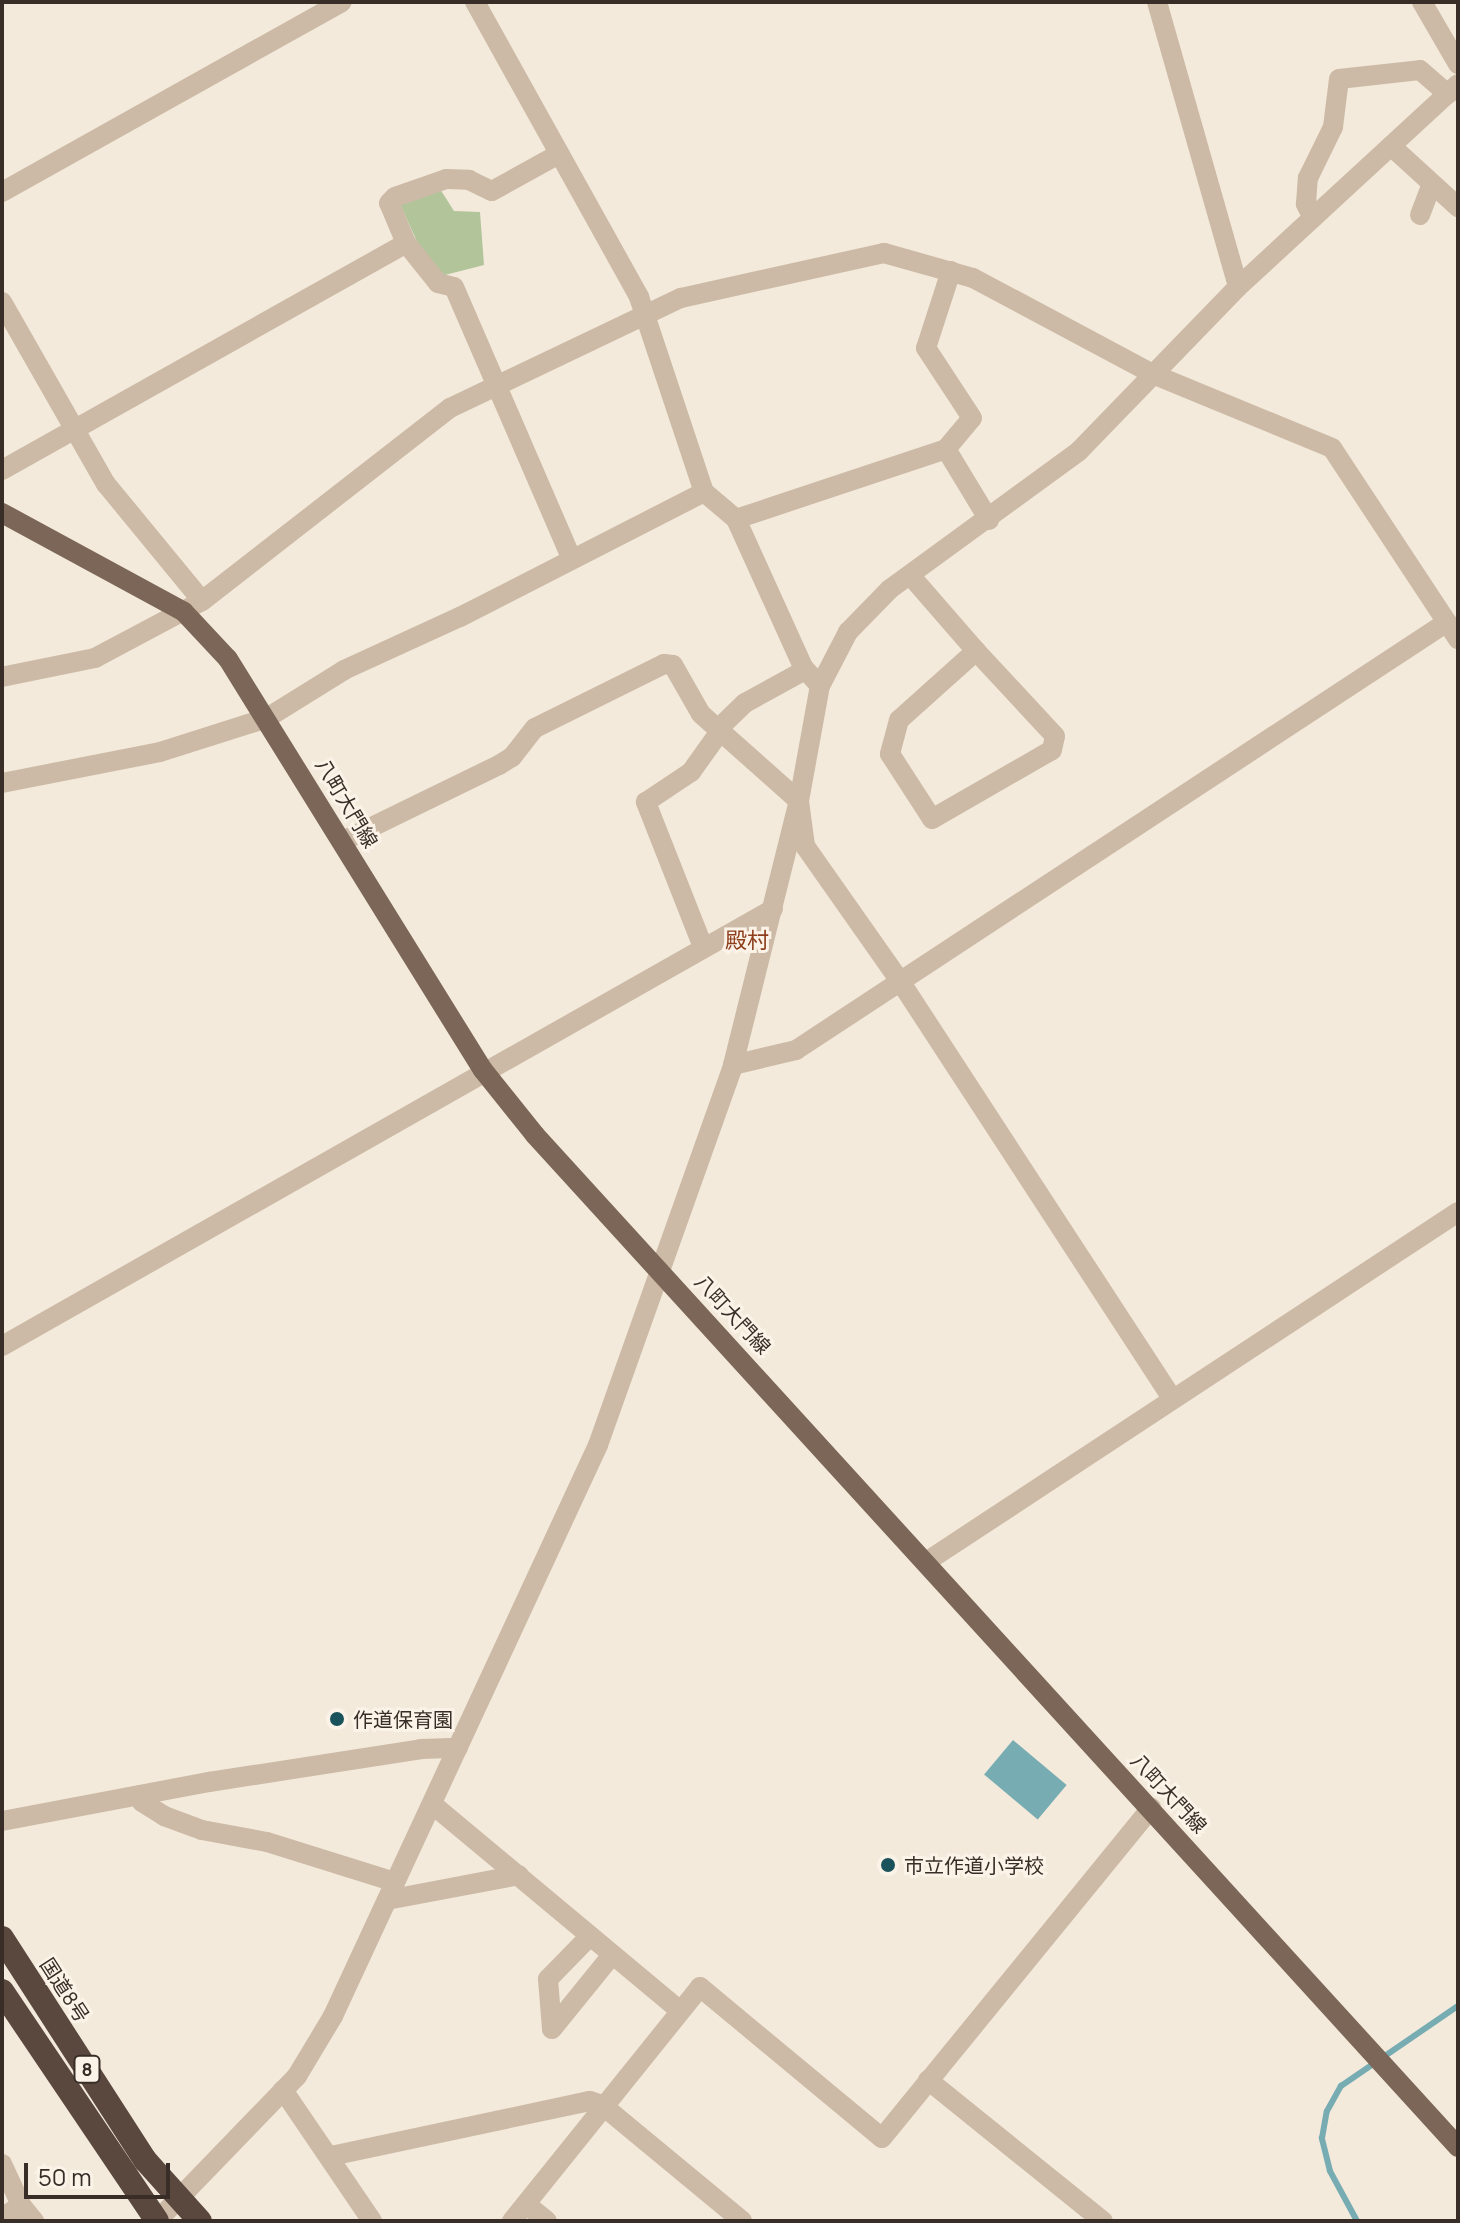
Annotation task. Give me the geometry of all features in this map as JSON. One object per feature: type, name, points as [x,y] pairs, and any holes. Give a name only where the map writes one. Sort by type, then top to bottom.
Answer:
[{"type":"highway","name":"国道8号","points":[[2,1938],[145,2160],[179,2193],[200,2221]]},
{"type":"highway","name":"8","points":[[2,1991],[157,2221]]},
{"type":"main road","name":"八町大門線","points":[[2,513],[184,612],[228,659],[483,1070],[660,1271],[1458,2147]]},
{"type":"street","points":[[2,192],[342,2]]},
{"type":"street","points":[[475,2],[645,315],[704,492],[736,519],[805,670],[820,686]]},
{"type":"street","points":[[1157,2],[1238,287]]},
{"type":"street","points":[[1422,2],[1458,64]]},
{"type":"street","points":[[157,2221],[179,2193],[283,2090],[333,2016],[598,1445],[733,1065],[799,801],[820,686],[867,609],[1079,451],[1238,287],[1313,218],[1391,146],[1452,96],[1420,70],[1339,79],[1333,127],[1308,178],[1306,204],[1313,218]]},
{"type":"street","points":[[1391,146],[1458,207]]},
{"type":"street","points":[[559,154],[492,191],[469,180],[446,179],[395,197],[389,203],[406,243],[438,283],[454,287],[571,558]]},
{"type":"street","points":[[1420,215],[1432,184]]},
{"type":"street","points":[[2,470],[406,243]]},
{"type":"street","points":[[2,677],[95,658],[184,612],[322,512],[425,426],[498,385],[681,298],[884,253],[973,278],[1155,375],[1332,448],[1452,630],[796,1050],[733,1065]]},
{"type":"street","points":[[736,519],[946,449],[972,418],[926,348],[951,271]]},
{"type":"street","points":[[2,302],[106,484],[202,601]]},
{"type":"street","points":[[946,449],[989,520]]},
{"type":"street","points":[[2,783],[160,752],[267,718],[344,670],[704,492]]},
{"type":"street","points":[[910,575],[1055,736],[1052,750],[932,819],[890,754],[899,720],[976,651]]},
{"type":"street","points":[[343,841],[499,765],[512,757],[535,728],[664,664],[673,665],[701,714],[799,801],[805,846],[900,981],[1173,1399]]},
{"type":"street","points":[[703,947],[646,802],[691,772],[720,729],[745,703],[805,670]]},
{"type":"street","points":[[2,1346],[483,1070],[773,909]]},
{"type":"street","points":[[926,1562],[1458,1212]]},
{"type":"street","points":[[2,1821],[406,1751],[458,1748]]},
{"type":"street","points":[[140,1795],[142,1802],[164,1816],[202,1830],[267,1842],[391,1891],[519,1875]]},
{"type":"street","points":[[432,1804],[678,2009]]},
{"type":"street","points":[[512,2221],[678,2009],[700,1987],[882,2138],[1151,1808]]},
{"type":"street","points":[[590,1936],[548,1979],[552,2029],[612,1955]]},
{"type":"street","points":[[928,2080],[1103,2221]]},
{"type":"street","points":[[283,2090],[331,2156],[372,2221]]},
{"type":"street","points":[[331,2156],[590,2101],[602,2105],[742,2221]]},
{"type":"street","points":[[2,2164],[27,2213],[2,2218]]},
{"type":"street","points":[[526,2204],[547,2221]]},
{"type":"green space","points":[[440,189],[454,211],[480,212],[484,265],[441,276],[419,246],[399,202]]},
{"type":"water","points":[[1013,1740],[1067,1785],[1038,1819],[984,1774]]},
{"type":"waterway","points":[[1357,2221],[1330,2171],[1322,2138],[1327,2111],[1341,2086],[1458,2006]]},
{"type":"place","name":"作道保育園","points":[[337,1719]]},
{"type":"place","name":"市立作道小学校","points":[[888,1865]]},
{"type":"district","name":"殿村","points":[[747,941]]}]
